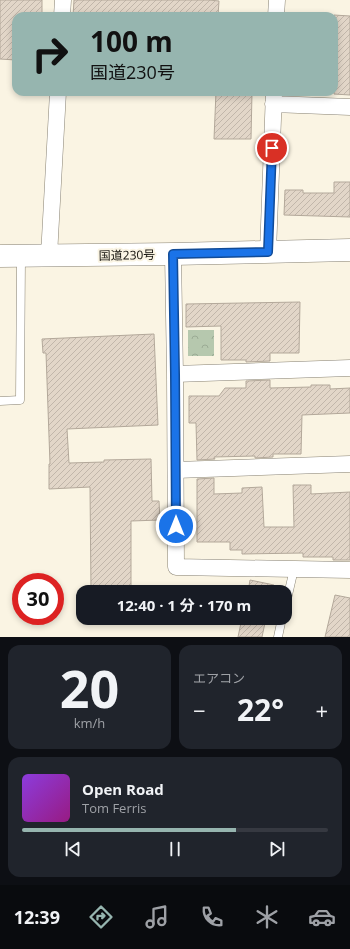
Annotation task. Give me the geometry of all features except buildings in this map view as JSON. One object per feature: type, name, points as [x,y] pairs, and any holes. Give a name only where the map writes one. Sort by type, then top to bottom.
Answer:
[{"type":"highway","name":"国道230号","points":[[10,256],[350,250]]},
{"type":"street","points":[[62,12],[63,0]]},
{"type":"street","points":[[276,12],[277,0]]},
{"type":"street","points":[[49,256],[58,96]]},
{"type":"street","points":[[268,252],[273,98],[350,107]]},
{"type":"street","points":[[173,254],[176,567],[350,570]]},
{"type":"street","points":[[175,374],[350,368]]},
{"type":"street","points":[[176,470],[350,464]]},
{"type":"lane","points":[[0,401],[20,400],[10,256]]},
{"type":"lane","points":[[290,585],[294,570]]},
{"type":"lane","points":[[278,637],[281,625]]},
{"type":"green space","points":[[188,330],[214,330],[214,356],[188,356]]},
{"type":"route","points":[[176,526],[173,254],[268,252],[272,148]]}]
